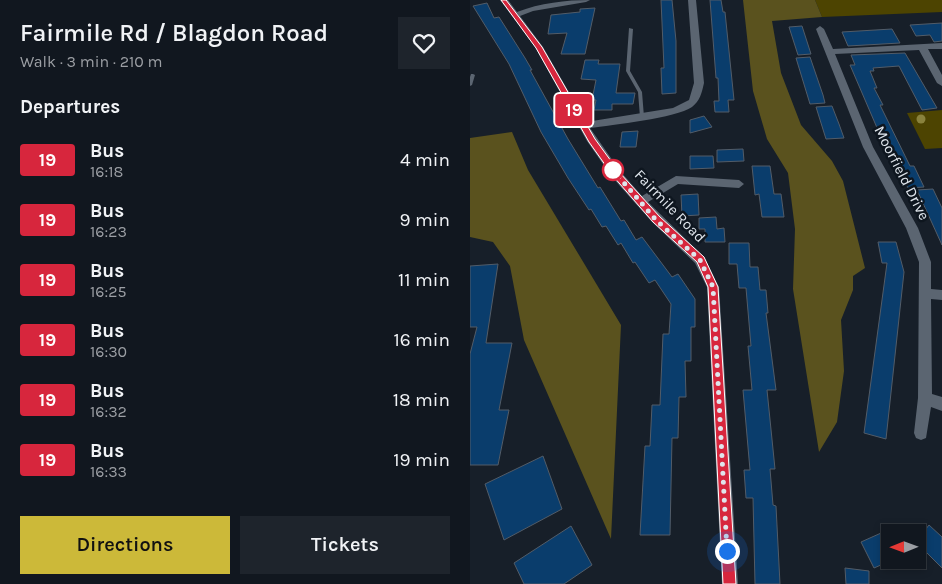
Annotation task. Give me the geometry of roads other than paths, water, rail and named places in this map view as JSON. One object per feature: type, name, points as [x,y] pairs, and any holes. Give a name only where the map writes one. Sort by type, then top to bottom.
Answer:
[{"type":"street","name":"Fairmile Road","points":[[504,0],[539,47],[584,126],[616,174],[656,220],[700,260],[713,287],[730,584]]},
{"type":"street","points":[[516,15],[531,9],[586,0]]},
{"type":"street","points":[[584,126],[674,111],[687,107],[694,102],[699,83],[692,0]]},
{"type":"street","name":"Moorfield Drive","points":[[820,29],[868,147],[921,246],[925,262],[926,294],[926,398],[922,433]]},
{"type":"street","points":[[828,52],[942,46]]},
{"type":"street","points":[[922,47],[942,83]]},
{"type":"street","points":[[641,201],[676,180],[739,184]]},
{"type":"street","points":[[926,294],[942,294]]},
{"type":"street","points":[[926,398],[942,404]]},
{"type":"lane","points":[[631,29],[628,71],[640,92],[642,117]]},
{"type":"lane","points":[[470,84],[474,75]]}]
